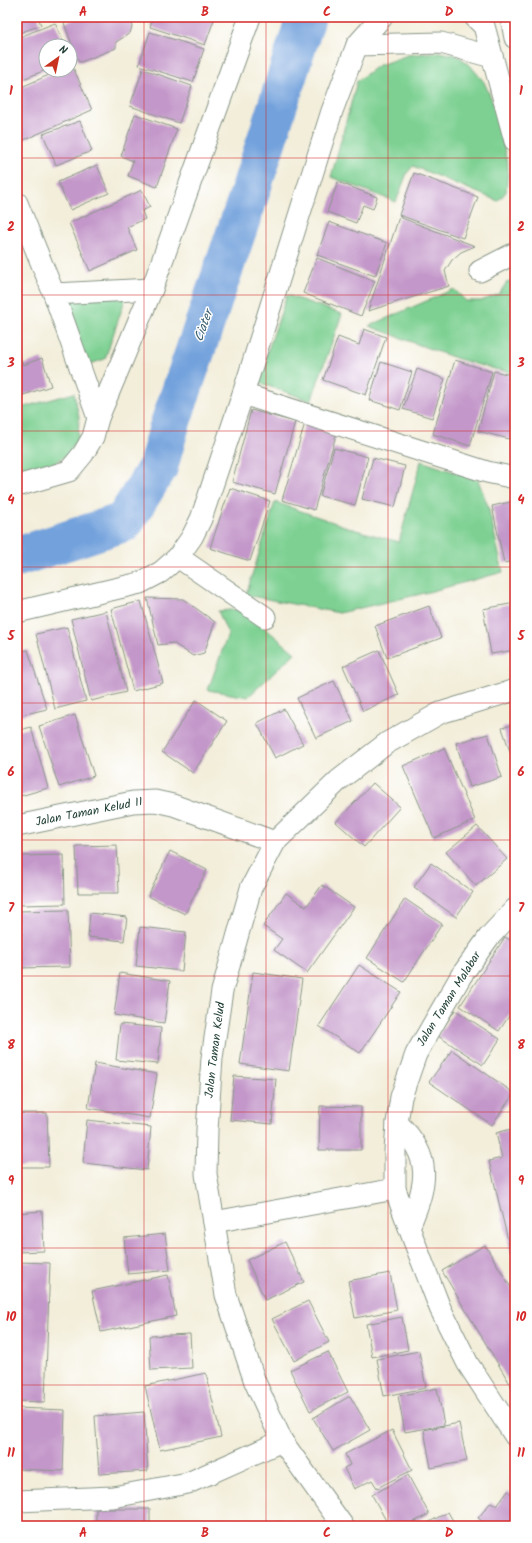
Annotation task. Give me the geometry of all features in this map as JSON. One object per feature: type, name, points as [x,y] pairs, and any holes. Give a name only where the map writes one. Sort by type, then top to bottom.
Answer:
[{"type":"street","points":[[17,486],[69,471],[83,454],[93,437],[98,418],[152,289],[250,17]]},
{"type":"street","points":[[17,612],[140,583],[161,572],[178,557],[192,537],[200,519],[243,394],[332,111],[357,45],[382,17]]},
{"type":"street","points":[[475,17],[484,26],[515,141]]},
{"type":"street","points":[[511,17],[515,38]]},
{"type":"street","points":[[357,45],[441,43],[492,57]]},
{"type":"street","points":[[17,203],[54,294],[98,418]]},
{"type":"street","points":[[480,270],[515,253]]},
{"type":"street","points":[[54,294],[152,289]]},
{"type":"street","points":[[243,394],[487,472],[515,478]]},
{"type":"street","points":[[178,557],[265,617]]},
{"type":"street","name":"Jalan Taman Kelud","points":[[343,1526],[282,1441],[255,1382],[226,1295],[206,1174],[207,1130],[212,1058],[222,991],[251,888],[275,842],[339,780],[387,742],[440,713],[515,690]]},
{"type":"street","name":"Jalan Taman Kelud II","points":[[17,826],[133,802],[155,801],[173,805],[275,842]]},
{"type":"street","name":"Jalan Taman Malabar","points":[[515,909],[489,937],[469,965],[416,1054],[401,1097],[395,1151],[395,1189],[440,1308],[468,1364],[515,1436]]},
{"type":"street","points":[[397,1123],[409,1134],[416,1145],[421,1155],[424,1170],[423,1185],[418,1205],[409,1227]]},
{"type":"street","points":[[214,1222],[395,1189]]},
{"type":"street","points":[[17,1502],[113,1497],[188,1483],[282,1441]]},
{"type":"green space","points":[[439,52],[458,56],[469,64],[484,82],[496,109],[508,168],[506,192],[498,201],[413,166],[407,173],[396,202],[331,177],[357,81],[377,66],[408,55]]},
{"type":"green space","points":[[513,280],[515,281],[515,373],[478,365],[459,359],[369,326],[454,289],[466,301],[481,301],[499,294],[507,282]]},
{"type":"green space","points":[[129,288],[105,359],[87,365],[64,300]]},
{"type":"green space","points":[[287,295],[342,314],[311,401],[257,382]]},
{"type":"green space","points":[[74,393],[79,417],[78,438],[68,454],[52,465],[17,473],[17,409]]},
{"type":"green space","points":[[421,461],[478,480],[488,506],[503,572],[425,593],[339,613],[246,595],[275,502],[356,530],[399,542]]},
{"type":"green space","points":[[242,609],[295,653],[248,697],[208,690],[228,634],[218,611]]},
{"type":"building","points":[[17,17],[38,17],[41,25],[17,34]]},
{"type":"building","points":[[81,17],[135,17],[130,33],[116,42],[116,48],[81,62],[78,61],[78,38],[70,38],[64,23]]},
{"type":"building","points":[[153,17],[215,17],[205,45],[150,27]]},
{"type":"building","points":[[55,23],[62,38],[38,38],[38,73],[18,81],[17,38]]},
{"type":"building","points":[[150,32],[204,49],[193,82],[139,65]]},
{"type":"building","points":[[143,69],[192,86],[179,123],[130,106]]},
{"type":"building","points":[[42,78],[78,78],[92,110],[17,143],[17,89]]},
{"type":"building","points":[[135,114],[177,129],[157,187],[128,176],[133,161],[121,156]]},
{"type":"building","points":[[80,121],[92,151],[56,165],[43,134]]},
{"type":"building","points":[[97,165],[109,193],[70,210],[58,182]]},
{"type":"building","points":[[414,173],[478,197],[463,238],[399,215]]},
{"type":"building","points":[[338,182],[377,197],[373,209],[363,205],[356,223],[327,212]]},
{"type":"building","points":[[142,190],[150,207],[142,211],[145,219],[127,227],[137,250],[90,271],[69,223]]},
{"type":"building","points":[[399,217],[475,246],[461,252],[452,260],[445,271],[449,286],[368,311]]},
{"type":"building","points":[[329,222],[387,243],[375,276],[317,255]]},
{"type":"building","points":[[317,258],[375,281],[361,316],[303,293]]},
{"type":"building","points":[[364,329],[386,337],[366,395],[323,380],[338,337],[359,345]]},
{"type":"building","points":[[17,350],[23,365],[42,358],[51,386],[17,397]]},
{"type":"building","points":[[455,360],[492,372],[470,446],[433,434]]},
{"type":"building","points":[[381,362],[412,372],[400,410],[369,400]]},
{"type":"building","points":[[417,369],[445,379],[432,418],[403,409]]},
{"type":"building","points":[[494,371],[515,376],[515,434],[513,440],[478,431]]},
{"type":"building","points":[[251,410],[295,422],[275,494],[232,482]]},
{"type":"building","points":[[305,423],[337,432],[314,510],[282,500]]},
{"type":"building","points":[[334,448],[368,457],[355,505],[320,496]]},
{"type":"building","points":[[373,458],[405,466],[395,507],[362,499]]},
{"type":"building","points":[[230,488],[270,501],[250,561],[210,548]]},
{"type":"building","points":[[515,501],[515,561],[504,563],[492,506]]},
{"type":"building","points":[[147,598],[183,599],[215,622],[204,653],[193,656],[173,643],[158,645]]},
{"type":"building","points":[[141,601],[163,683],[133,691],[111,609]]},
{"type":"building","points":[[515,603],[515,650],[491,654],[483,609]]},
{"type":"building","points":[[429,606],[441,638],[387,658],[375,626]]},
{"type":"building","points":[[106,611],[126,692],[91,701],[71,619]]},
{"type":"building","points":[[67,627],[86,701],[55,709],[36,634]]},
{"type":"building","points":[[28,650],[47,709],[17,716],[17,651]]},
{"type":"building","points":[[379,650],[399,695],[363,711],[343,666]]},
{"type":"building","points":[[334,681],[353,721],[316,738],[297,698]]},
{"type":"building","points":[[196,700],[227,721],[193,773],[162,752]]},
{"type":"building","points":[[284,709],[303,744],[275,758],[257,723]]},
{"type":"building","points":[[75,715],[94,776],[59,787],[39,726]]},
{"type":"building","points":[[515,724],[515,766],[502,728]]},
{"type":"building","points":[[31,727],[48,788],[17,797],[17,731]]},
{"type":"building","points":[[488,734],[502,777],[470,787],[456,743]]},
{"type":"building","points":[[444,748],[475,820],[434,838],[403,766]]},
{"type":"building","points":[[373,783],[400,807],[364,847],[336,822]]},
{"type":"building","points":[[477,826],[507,859],[476,886],[446,852]]},
{"type":"building","points":[[117,845],[119,893],[78,893],[76,846]]},
{"type":"building","points":[[170,851],[207,870],[185,914],[148,896]]},
{"type":"building","points":[[64,855],[65,904],[20,905],[19,856]]},
{"type":"building","points":[[431,863],[473,892],[456,917],[414,887]]},
{"type":"building","points":[[322,885],[354,907],[307,973],[274,950],[282,939],[263,926],[286,893],[306,907]]},
{"type":"building","points":[[405,899],[442,924],[404,982],[367,958]]},
{"type":"building","points":[[68,910],[70,967],[17,968],[17,911]]},
{"type":"building","points":[[90,913],[127,917],[124,941],[88,937]]},
{"type":"building","points":[[140,927],[186,932],[182,971],[136,966]]},
{"type":"building","points":[[505,937],[515,943],[515,1007],[499,1031],[460,1006]]},
{"type":"building","points":[[359,965],[401,992],[360,1053],[319,1026]]},
{"type":"building","points":[[253,972],[302,979],[289,1071],[240,1064]]},
{"type":"building","points":[[120,973],[170,981],[164,1023],[114,1015]]},
{"type":"building","points":[[455,1010],[500,1039],[483,1065],[438,1036]]},
{"type":"building","points":[[120,1024],[161,1028],[158,1064],[116,1060]]},
{"type":"building","points":[[452,1050],[514,1093],[492,1125],[429,1082]]},
{"type":"building","points":[[95,1063],[157,1074],[150,1118],[88,1108]]},
{"type":"building","points":[[234,1076],[276,1079],[272,1124],[230,1120]]},
{"type":"building","points":[[320,1106],[361,1107],[361,1150],[319,1150]]},
{"type":"building","points":[[17,1113],[47,1113],[49,1167],[17,1167]]},
{"type":"building","points":[[87,1120],[151,1127],[147,1170],[83,1163]]},
{"type":"building","points":[[515,1128],[515,1251],[511,1253],[489,1161],[502,1158],[496,1133]]},
{"type":"building","points":[[42,1211],[44,1251],[17,1252],[17,1213]]},
{"type":"building","points":[[165,1234],[170,1270],[128,1274],[124,1238]]},
{"type":"building","points":[[285,1242],[304,1282],[265,1300],[247,1260]]},
{"type":"building","points":[[485,1245],[515,1294],[515,1392],[442,1271]]},
{"type":"building","points":[[17,1262],[50,1263],[45,1402],[17,1401]]},
{"type":"building","points":[[390,1273],[397,1310],[355,1318],[348,1281]]},
{"type":"building","points":[[168,1275],[176,1316],[101,1332],[92,1291]]},
{"type":"building","points":[[308,1301],[329,1342],[294,1361],[272,1319]]},
{"type":"building","points":[[402,1317],[408,1350],[372,1357],[366,1324]]},
{"type":"building","points":[[190,1334],[192,1368],[151,1370],[149,1336]]},
{"type":"building","points":[[419,1351],[426,1388],[384,1396],[377,1359]]},
{"type":"building","points":[[328,1352],[348,1392],[310,1411],[290,1370]]},
{"type":"building","points":[[206,1373],[221,1437],[160,1450],[145,1386]]},
{"type":"building","points":[[437,1388],[444,1425],[405,1432],[398,1396]]},
{"type":"building","points":[[350,1396],[370,1430],[333,1451],[313,1418]]},
{"type":"building","points":[[17,1408],[65,1410],[63,1471],[17,1469]]},
{"type":"building","points":[[144,1412],[148,1471],[99,1474],[95,1416]]},
{"type":"building","points":[[459,1423],[467,1461],[431,1468],[424,1430]]},
{"type":"building","points":[[392,1430],[412,1470],[377,1488],[372,1480],[354,1489],[344,1468],[350,1465],[345,1454]]},
{"type":"building","points":[[408,1475],[429,1514],[406,1526],[389,1526],[372,1495]]},
{"type":"building","points":[[508,1491],[515,1497],[514,1526],[489,1526],[478,1518],[491,1502],[497,1506]]},
{"type":"building","points":[[96,1509],[150,1509],[150,1526],[96,1526]]},
{"type":"building","points":[[448,1512],[456,1526],[422,1526]]},
{"type":"building","points":[[280,1521],[284,1526],[274,1526]]},
{"type":"building","points":[[81,1522],[81,1526],[55,1526],[55,1525]]},
{"type":"waterway","name":"Ciater","points":[[17,557],[124,522],[158,467],[170,424],[250,192],[306,17]]}]
